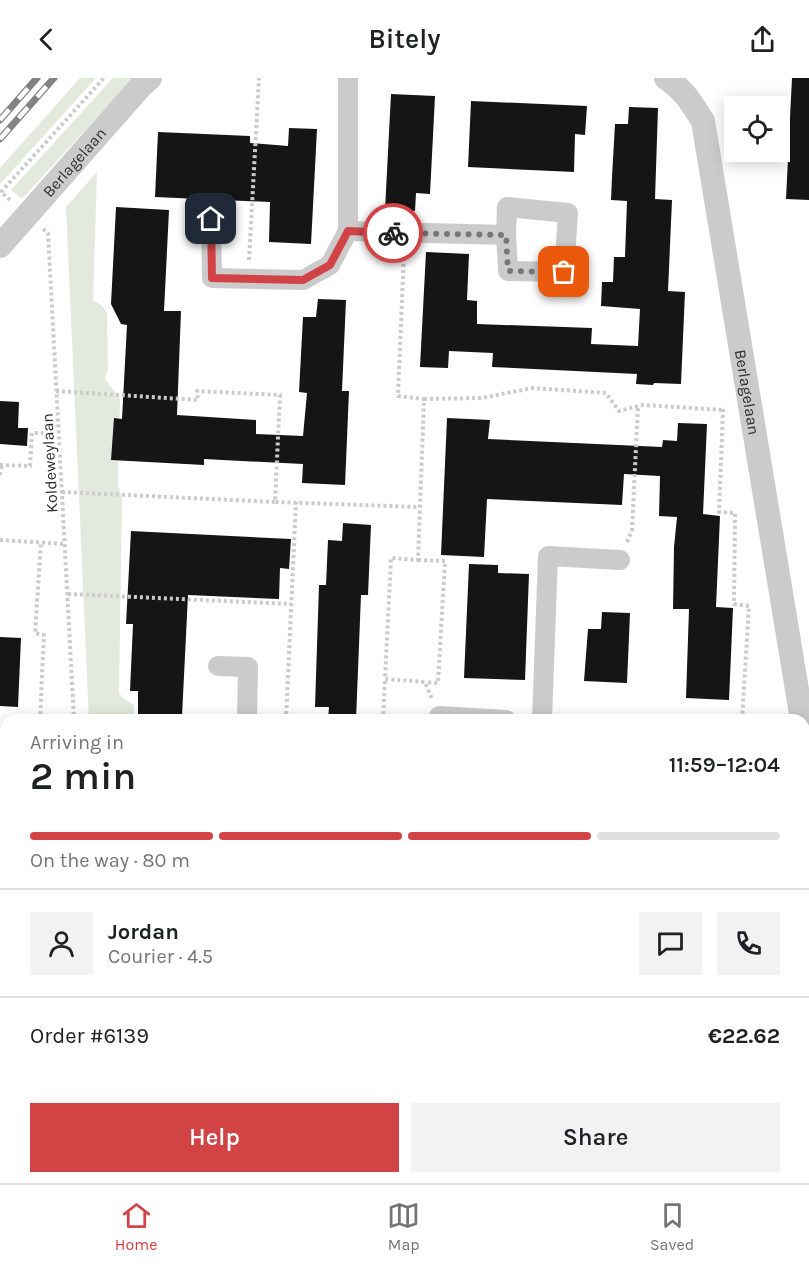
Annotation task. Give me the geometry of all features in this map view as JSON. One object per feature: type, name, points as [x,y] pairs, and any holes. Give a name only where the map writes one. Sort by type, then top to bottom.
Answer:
[{"type":"street","name":"Berlagelaan","points":[[0,246],[150,78]]},
{"type":"street","points":[[211,219],[212,278],[303,280],[330,265],[348,231],[348,78]]},
{"type":"street","name":"Berlagelaan","points":[[678,81],[703,121],[801,714]]},
{"type":"street","points":[[348,231],[506,235]]},
{"type":"street","points":[[542,714],[548,556],[621,560]]},
{"type":"street","points":[[218,666],[248,667],[247,714]]},
{"type":"path","points":[[1,192],[104,78]]},
{"type":"path","points":[[248,278],[259,78]]},
{"type":"path","name":"Koldeweylaan","points":[[1,192],[48,233],[75,714]]},
{"type":"path","points":[[405,233],[398,396],[424,399],[482,398],[532,388],[606,393],[619,411],[643,405],[751,411]]},
{"type":"path","points":[[56,391],[198,400],[197,392],[280,394],[275,502]]},
{"type":"path","points":[[418,560],[424,399]]},
{"type":"path","points":[[621,560],[632,530],[638,406]]},
{"type":"path","points":[[723,410],[719,512],[735,513],[734,604],[749,606],[741,714]]},
{"type":"path","points":[[0,475],[1,465],[30,466],[32,433],[59,433]]},
{"type":"path","points":[[62,492],[419,507]]},
{"type":"path","points":[[286,714],[296,502]]},
{"type":"path","points":[[0,540],[65,544]]},
{"type":"path","points":[[40,543],[35,633],[44,635],[40,714]]},
{"type":"path","points":[[383,714],[385,679],[391,558],[445,561],[438,683],[385,679]]},
{"type":"path","points":[[68,594],[291,604]]},
{"type":"path","points":[[425,682],[437,714]]},
{"type":"shaded area","points":[[80,78],[96,78],[0,184],[0,168]]},
{"type":"shaded area","points":[[113,78],[133,78],[22,199],[11,190]]},
{"type":"shaded area","points":[[97,172],[93,300],[107,313],[108,369],[105,379],[120,399],[118,484],[122,500],[119,693],[134,705],[134,714],[89,714],[66,207]]},
{"type":"building","points":[[792,78],[809,78],[809,200],[786,199],[788,162],[790,162]]},
{"type":"building","points":[[391,94],[435,96],[430,194],[416,193],[415,211],[385,210]]},
{"type":"building","points":[[471,101],[587,106],[585,135],[575,134],[574,172],[468,167]]},
{"type":"building","points":[[629,107],[658,108],[655,199],[672,200],[668,291],[685,292],[681,384],[636,384],[637,374],[492,367],[493,353],[449,351],[448,368],[420,367],[426,252],[469,254],[467,300],[477,301],[477,324],[592,328],[591,344],[638,346],[640,309],[601,306],[602,282],[613,282],[614,257],[625,257],[627,201],[611,200],[615,124],[628,124]]},
{"type":"building","points":[[289,128],[317,129],[311,244],[269,242],[270,202],[155,197],[158,132],[250,136],[250,143],[288,146]]},
{"type":"building","points":[[116,207],[169,210],[164,311],[181,311],[177,415],[256,420],[256,434],[303,436],[307,393],[299,392],[303,317],[316,317],[318,299],[346,300],[342,391],[349,391],[345,485],[302,483],[303,464],[204,459],[204,465],[111,460],[114,418],[122,419],[127,325],[121,324],[111,304]]},
{"type":"building","points":[[0,401],[19,402],[18,428],[28,428],[27,446],[0,444]]},
{"type":"building","points":[[447,418],[490,420],[488,439],[662,447],[663,440],[677,441],[678,423],[707,424],[703,514],[720,516],[716,607],[733,608],[729,700],[686,698],[689,609],[673,609],[677,517],[659,516],[660,476],[624,474],[622,505],[487,499],[484,557],[441,555]]},
{"type":"building","points":[[343,523],[371,525],[368,595],[361,595],[356,714],[328,714],[329,707],[315,707],[319,585],[326,585],[328,540],[342,541]]},
{"type":"building","points":[[131,531],[291,539],[289,569],[280,568],[279,599],[188,595],[182,714],[138,714],[138,691],[130,691],[133,624],[126,624]]},
{"type":"building","points":[[469,564],[498,565],[498,573],[529,574],[525,680],[464,678]]},
{"type":"building","points":[[602,612],[630,613],[627,683],[584,681],[588,629],[601,629]]},
{"type":"building","points":[[0,637],[21,638],[18,707],[0,706]]},
{"type":"railway","points":[[0,120],[37,78]]},
{"type":"railway","points":[[0,139],[54,78]]},
{"type":"way so far","points":[[393,233],[506,235],[508,271],[564,272]]},
{"type":"route","points":[[211,219],[212,278],[303,280],[330,265],[348,231],[393,233]]}]
